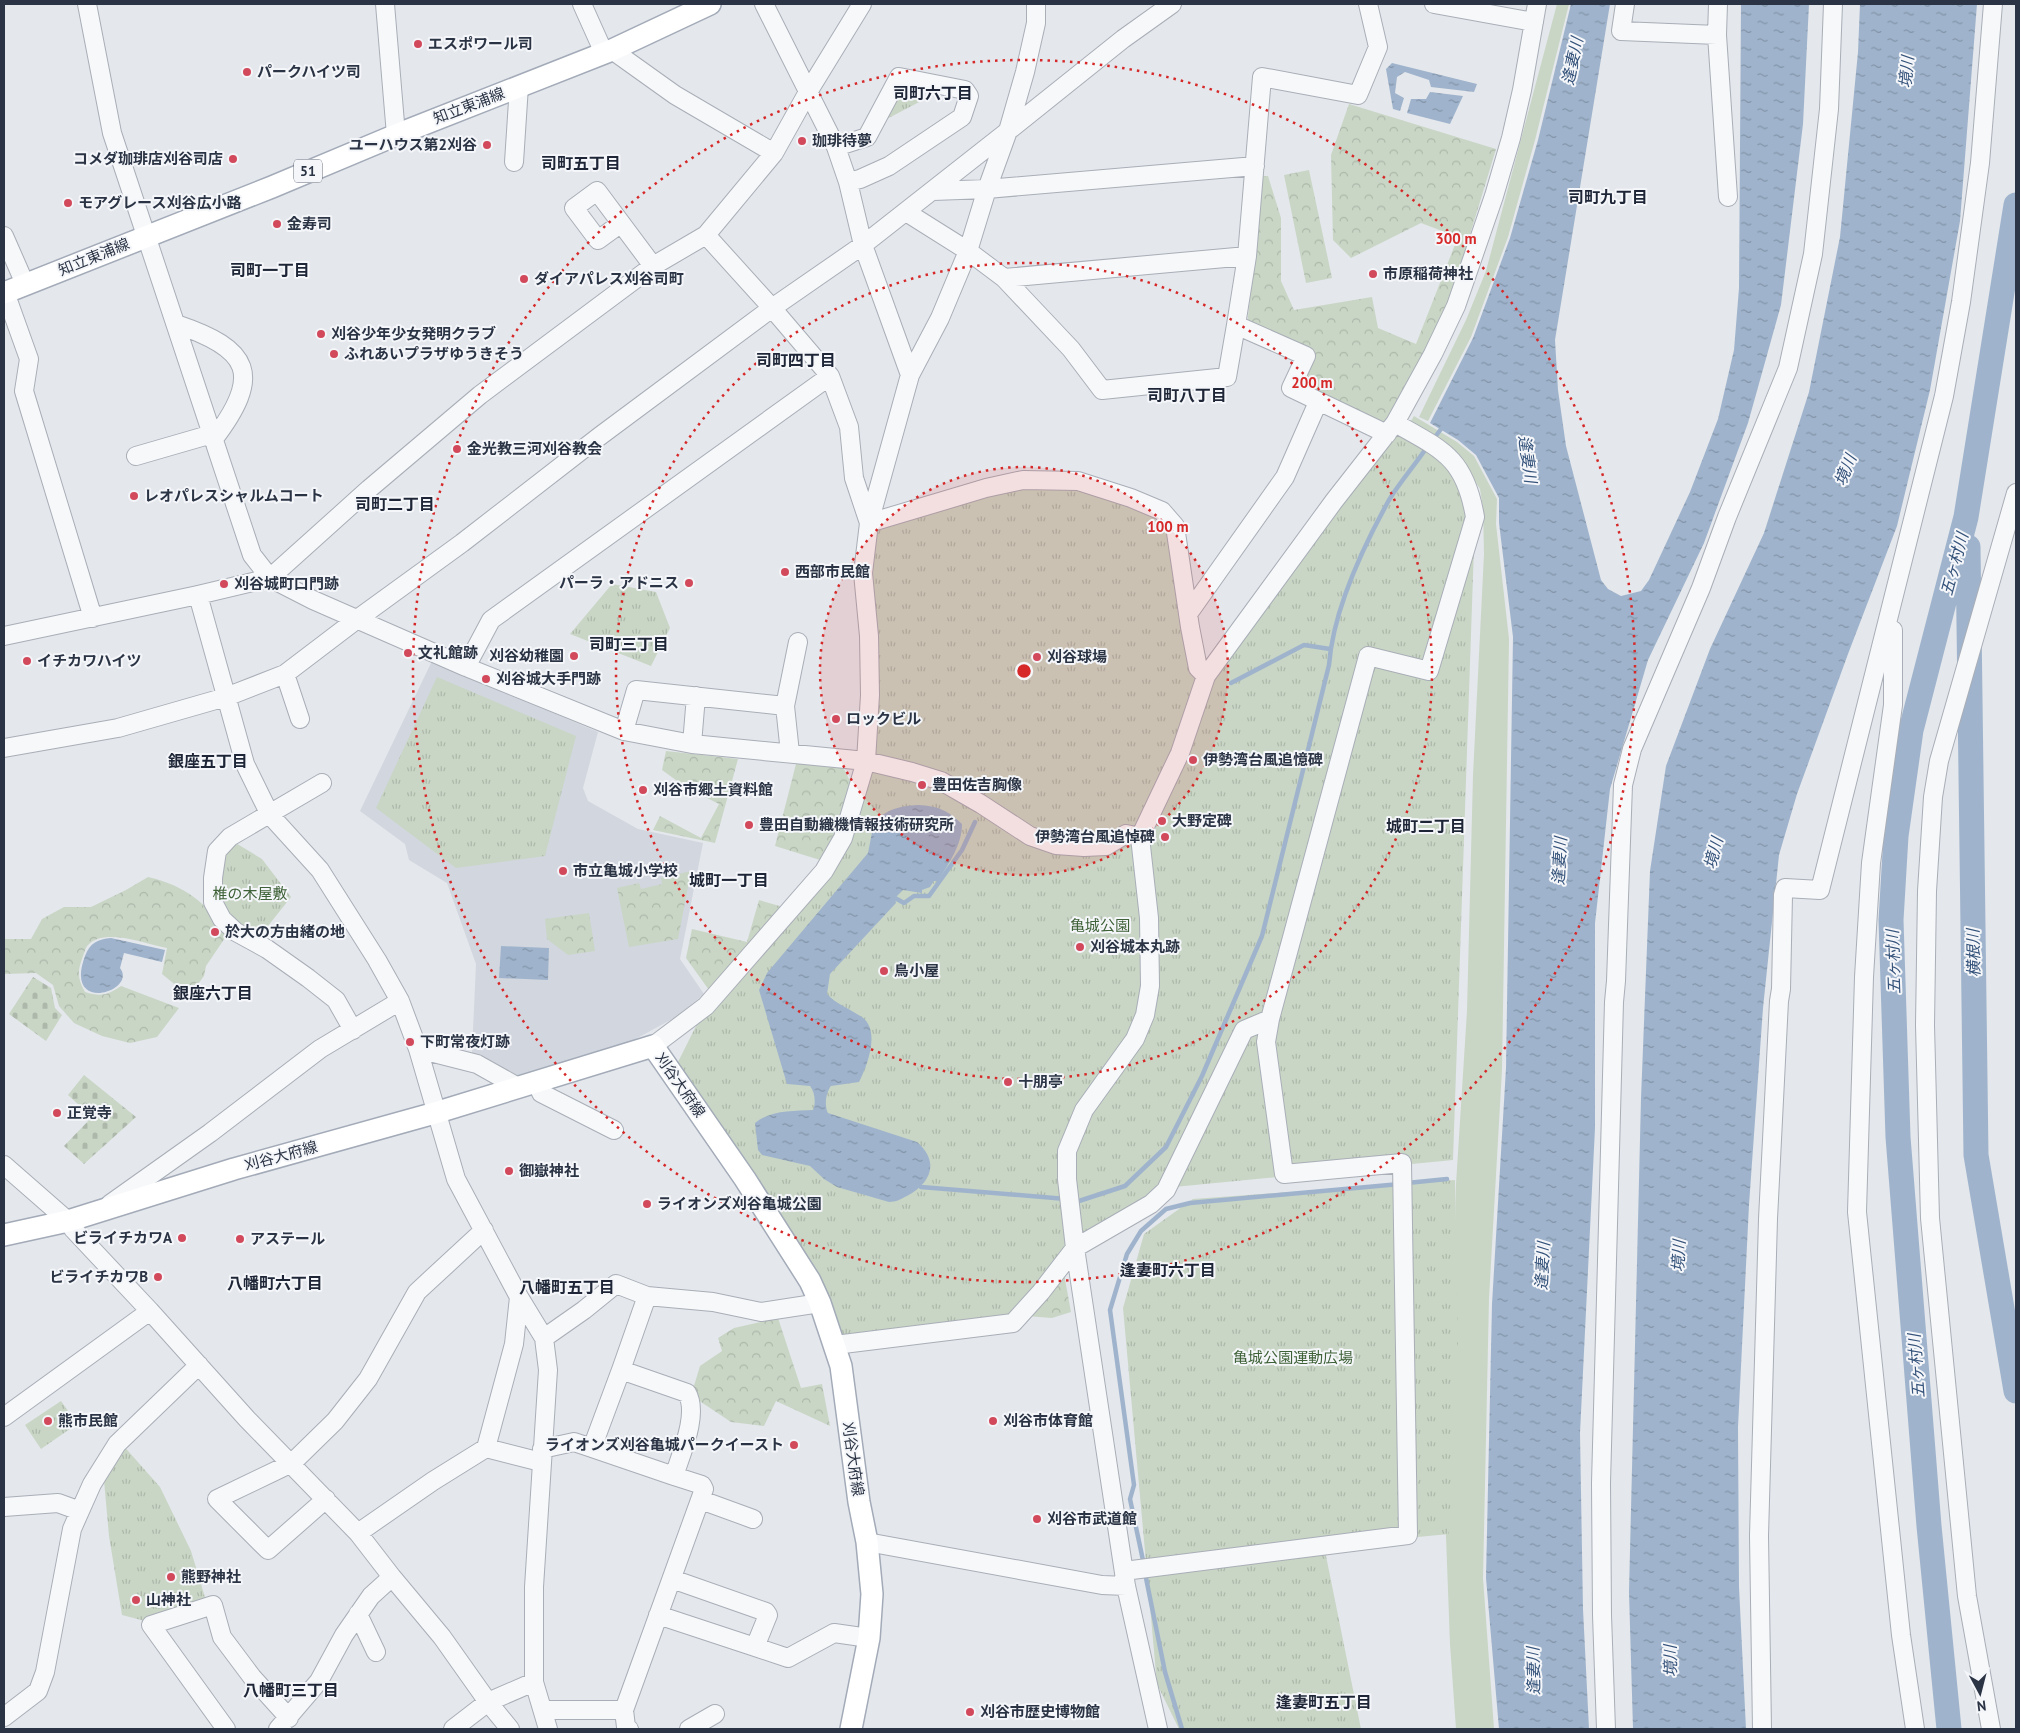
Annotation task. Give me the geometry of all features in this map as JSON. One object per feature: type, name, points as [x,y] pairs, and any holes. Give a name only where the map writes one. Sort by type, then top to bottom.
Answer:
[{"type":"main road","name":"知立東浦線","points":[[4,293],[608,52],[710,4]]},
{"type":"main road","name":"刈谷大府線","points":[[4,1234],[68,1221],[234,1169],[435,1113],[653,1046],[770,1218],[810,1281],[835,1345],[841,1366],[858,1493],[867,1542],[872,1594],[869,1638],[851,1729]]},
{"type":"street","points":[[87,4],[112,133],[252,555],[270,578],[356,620],[624,731],[692,744],[866,761],[912,772],[941,781],[1030,836],[1056,845],[1084,848],[1106,846],[1126,834],[1140,837]]},
{"type":"street","points":[[385,4],[396,135]]},
{"type":"street","points":[[582,4],[608,52],[675,95],[774,153]]},
{"type":"street","points":[[764,4],[836,147],[848,182],[863,245],[910,375]]},
{"type":"street","points":[[4,636],[198,596],[270,578],[480,395],[654,266],[706,235],[774,153],[808,92],[862,4]]},
{"type":"street","points":[[653,1046],[706,1006],[824,872],[843,838],[866,761],[870,695],[869,636],[863,573],[869,523],[910,375],[940,318],[968,251],[986,189],[1008,132],[1025,72],[1036,22],[1036,4]]},
{"type":"street","points":[[4,748],[118,728],[226,697],[285,674],[462,543],[600,436],[772,308],[863,245],[1123,39],[1172,4]]},
{"type":"street","points":[[906,212],[968,251],[1004,278],[1071,349],[1102,390],[1227,377],[1247,256],[1262,76],[1358,95],[1378,47],[1368,4]]},
{"type":"street","points":[[1434,4],[1534,22]]},
{"type":"street","points":[[1158,1729],[1125,1578],[1075,1248],[1067,1179],[1068,1151],[1084,1110],[1136,1038],[1145,1015],[1150,986],[1149,918],[1140,837],[1180,752],[1206,676],[1334,501],[1391,429],[1433,354],[1456,306],[1483,233],[1511,138],[1522,90],[1537,4]]},
{"type":"street","points":[[1624,4],[1620,31],[1717,35]]},
{"type":"street","points":[[1718,4],[1717,35],[1728,197]]},
{"type":"street","points":[[1606,1729],[1602,1615],[1601,1483],[1622,785],[1632,749],[1701,588],[1727,517],[1788,368],[1813,254],[1829,110],[1833,4]]},
{"type":"street","points":[[1762,1729],[1759,1536],[1768,1219],[1781,989],[1783,895],[1784,888],[1820,890],[1944,396],[1961,302],[1984,126],[1983,118],[1993,4]]},
{"type":"street","points":[[836,147],[867,137],[899,77],[965,90],[969,96],[962,117],[889,166],[860,179],[848,182]]},
{"type":"street","points":[[514,162],[519,86]]},
{"type":"street","points":[[933,191],[986,189],[1255,166]]},
{"type":"street","points":[[620,224],[654,266]]},
{"type":"street","points":[[706,235],[830,376],[849,427],[854,478],[869,523]]},
{"type":"street","points":[[4,236],[25,284]]},
{"type":"street","points":[[1004,278],[1247,256]]},
{"type":"street","points":[[4,293],[29,359],[24,391],[93,618]]},
{"type":"street","points":[[136,456],[212,437],[228,421],[239,401],[244,377],[239,361],[226,347],[211,338],[176,324]]},
{"type":"street","points":[[867,1542],[1102,1585],[1125,1578],[1408,1535],[1402,1163],[1284,1174],[1266,1042],[1270,1019],[1368,656],[1429,670],[1475,517],[1465,479],[1456,465],[1440,449],[1318,402],[1291,388],[1306,356],[1236,325]]},
{"type":"street","points":[[466,667],[491,620],[830,376]]},
{"type":"street","points":[[1188,614],[1284,477],[1318,402]]},
{"type":"street","points":[[869,523],[977,491],[1023,480],[1078,481],[1131,498],[1162,511],[1175,526],[1198,668],[1206,676]]},
{"type":"street","points":[[1991,1729],[1967,1596],[1930,1218],[1925,1025],[1927,892],[1933,797],[1939,762],[2016,493]]},
{"type":"street","points":[[198,596],[245,764],[270,815],[320,870],[377,960],[400,1001],[418,1049],[435,1113],[456,1179],[519,1297],[544,1338],[548,1370],[541,1455],[534,1587],[534,1682],[548,1729]]},
{"type":"street","points":[[1894,601],[1893,705],[1871,863],[1864,977],[1857,1212],[1901,1635],[1916,1729]]},
{"type":"street","points":[[790,753],[786,706],[798,642]]},
{"type":"street","points":[[285,674],[300,719]]},
{"type":"street","points":[[624,731],[636,690],[786,706]]},
{"type":"street","points":[[692,744],[696,696]]},
{"type":"street","points":[[322,783],[230,837],[217,850],[213,878],[213,902],[222,919],[236,932],[288,963],[336,1000],[354,1030]]},
{"type":"street","points":[[101,1211],[210,1133],[320,1049],[400,1001]]},
{"type":"street","points":[[835,1345],[1014,1323],[1075,1248],[1151,1204],[1166,1190],[1244,1030],[1270,1019]]},
{"type":"street","points":[[418,1049],[477,1064],[528,1084],[614,1130]]},
{"type":"street","points":[[4,1165],[68,1221],[72,1229],[150,1311],[247,1419],[292,1463],[358,1533],[442,1637],[488,1702],[510,1729]]},
{"type":"street","points":[[326,1499],[268,1550],[217,1499],[292,1463],[335,1421],[368,1379],[417,1292],[484,1230]]},
{"type":"street","points":[[544,1338],[584,1310],[616,1284],[647,1296],[713,1302],[761,1312],[820,1303]]},
{"type":"street","points":[[592,1448],[647,1296]]},
{"type":"street","points":[[486,1448],[514,1344],[519,1297]]},
{"type":"street","points":[[4,1417],[150,1311]]},
{"type":"street","points":[[4,1717],[38,1691],[44,1672],[72,1529],[92,1484],[117,1444],[199,1365]]},
{"type":"street","points":[[621,1370],[687,1393],[691,1400],[689,1430],[674,1476]]},
{"type":"street","points":[[358,1533],[433,1481],[486,1448],[541,1455],[574,1442],[702,1485],[704,1490],[701,1500],[624,1710],[626,1727],[629,1729]]},
{"type":"street","points":[[701,1500],[754,1519]]},
{"type":"street","points":[[4,1506],[58,1503],[80,1510]]},
{"type":"street","points":[[226,1729],[152,1625],[213,1605],[222,1637],[252,1676],[283,1724],[319,1681],[344,1635],[371,1596],[392,1577]]},
{"type":"street","points":[[672,1579],[766,1612],[768,1615],[755,1647]]},
{"type":"street","points":[[358,1614],[376,1652]]},
{"type":"street","points":[[658,1614],[788,1658],[834,1633],[869,1638]]},
{"type":"street","points":[[454,1729],[488,1702],[534,1682]]},
{"type":"street","points":[[543,1710],[624,1710]]},
{"type":"street","points":[[689,1729],[715,1714]]},
{"type":"shaded area","name":"市立亀城小学校","points":[[432,661],[598,732],[583,788],[588,801],[638,829],[703,843],[680,959],[704,994],[676,1017],[628,1043],[517,1076],[472,1053],[476,964],[447,883],[409,860],[405,844],[360,811]]},
{"type":"green space","points":[[1557,4],[1569,4],[1535,140],[1508,237],[1471,337],[1428,421],[1419,417],[1466,320],[1486,271]]},
{"type":"green space","points":[[902,83],[924,87],[923,100],[881,122]]},
{"type":"green space","points":[[1349,104],[1496,149],[1448,307],[1386,426],[1299,386],[1315,354],[1247,325],[1254,263],[1260,176],[1268,176],[1281,218],[1281,281],[1294,310],[1372,297],[1378,328],[1416,344],[1458,237],[1421,223],[1351,258],[1333,240],[1331,155]]},
{"type":"green space","points":[[1309,170],[1332,278],[1306,283],[1284,175]]},
{"type":"green space","points":[[1414,416],[1457,442],[1474,456],[1497,499],[1496,524],[1509,639],[1502,1070],[1489,1298],[1483,1578],[1494,1729],[1456,1729],[1450,1644],[1445,1509],[1452,1353],[1456,1184],[1467,1011],[1473,775],[1484,554],[1483,508],[1480,489],[1467,468],[1408,426]]},
{"type":"green space","name":"亀城公園","points":[[1395,423],[1448,456],[1475,517],[1453,1160],[1174,1187],[1075,1248],[1013,1323],[835,1345],[820,1303],[672,1074],[706,1006],[824,872],[866,761],[869,523],[986,488],[1078,481],[1162,511],[1206,676]]},
{"type":"green space","points":[[612,584],[656,592],[670,628],[651,666],[570,634]]},
{"type":"green space","points":[[437,677],[576,736],[545,856],[456,868],[376,808]]},
{"type":"green space","points":[[666,751],[738,759],[715,843],[653,830],[660,816],[701,838],[719,804],[687,788],[662,770]]},
{"type":"green space","points":[[797,760],[841,763],[850,781],[837,829],[820,860],[775,846]]},
{"type":"green space","name":"椎の木屋敷","points":[[234,842],[262,859],[291,897],[260,936],[232,920],[221,904],[219,884],[222,853]]},
{"type":"green space","points":[[691,871],[678,939],[629,947],[617,888],[639,883],[641,889],[662,884],[661,878]]},
{"type":"green space","points":[[148,877],[174,885],[194,897],[229,932],[206,966],[204,976],[189,996],[162,974],[167,948],[114,937],[104,937],[95,940],[87,946],[79,972],[81,984],[85,992],[104,994],[121,986],[179,1008],[157,1037],[130,1043],[102,1036],[74,1023],[59,1006],[53,985],[36,973],[4,974],[4,939],[31,939],[42,919],[64,907],[91,907]]},
{"type":"green space","points":[[759,900],[783,907],[709,990],[686,958],[692,929],[747,942]]},
{"type":"green space","points":[[589,913],[595,951],[568,955],[547,939],[545,919]]},
{"type":"green space","points":[[33,977],[51,988],[55,1008],[62,1015],[46,1041],[9,1014]]},
{"type":"green space","points":[[84,1075],[136,1117],[84,1164],[64,1146],[92,1117],[68,1095]]},
{"type":"green space","name":"亀城公園運動広場","points":[[1455,1180],[1458,1344],[1449,1534],[1324,1546],[1361,1729],[1179,1729],[1157,1684],[1123,1308],[1144,1234],[1193,1199]]},
{"type":"green space","points":[[1057,1236],[1071,1312],[1052,1318],[1026,1316]]},
{"type":"green space","points":[[778,1318],[801,1388],[822,1384],[830,1426],[776,1401],[764,1426],[731,1422],[698,1400],[693,1389],[700,1366],[722,1351],[718,1338],[734,1328]]},
{"type":"green space","points":[[61,1401],[77,1424],[41,1449],[25,1425]]},
{"type":"green space","points":[[121,1443],[160,1487],[191,1551],[207,1604],[149,1622],[122,1615],[109,1536],[103,1469]]},
{"type":"water","name":"逢妻川","points":[[1571,4],[1610,4],[1555,340],[1558,390],[1566,446],[1601,580],[1608,589],[1621,596],[1641,591],[1649,580],[1690,492],[1718,419],[1734,350],[1739,288],[1741,4],[1809,4],[1803,124],[1781,305],[1748,423],[1704,543],[1648,660],[1610,789],[1595,923],[1595,1128],[1580,1433],[1583,1609],[1589,1729],[1499,1729],[1486,1578],[1492,1304],[1506,1068],[1513,637],[1499,523],[1499,498],[1476,455],[1458,440],[1430,423],[1473,338],[1510,238],[1538,140]]},
{"type":"water","name":"境川","points":[[1860,4],[1977,4],[1960,221],[1930,390],[1897,526],[1797,794],[1779,855],[1763,1008],[1749,1205],[1738,1427],[1739,1587],[1746,1729],[1633,1729],[1629,1592],[1641,1098],[1650,871],[1666,766],[1710,649],[1764,533],[1809,392],[1840,237],[1858,52]]},
{"type":"water","points":[[1392,63],[1477,84],[1474,92],[1431,87],[1429,80],[1405,72],[1397,77],[1395,93],[1404,98],[1400,111],[1393,109],[1386,69]]},
{"type":"water","points":[[1430,92],[1463,96],[1450,124],[1407,113],[1411,99],[1426,99]]},
{"type":"water","points":[[918,805],[931,806],[942,810],[952,815],[962,824],[960,839],[954,854],[938,881],[934,881],[930,887],[922,890],[922,893],[903,890],[895,898],[896,903],[830,974],[827,994],[868,1023],[872,1040],[866,1067],[859,1082],[831,1086],[829,1089],[826,1103],[828,1113],[917,1142],[929,1157],[930,1172],[922,1185],[907,1196],[889,1202],[837,1187],[824,1179],[810,1166],[762,1155],[758,1150],[755,1123],[775,1113],[813,1110],[815,1101],[810,1086],[787,1084],[759,990],[767,973],[868,853],[874,822],[894,809]]},
{"type":"water","points":[[111,938],[165,950],[162,962],[124,953],[120,968],[123,977],[119,984],[111,990],[101,993],[91,992],[84,986],[81,974],[85,956],[95,942]]},
{"type":"water","points":[[501,946],[549,948],[548,980],[499,978]]},
{"type":"waterway","name":"五ヶ村川","points":[[1949,1729],[1929,1526],[1898,1137],[1891,920],[1896,836],[1911,730],[1966,517],[2016,205]]},
{"type":"waterway","points":[[1432,441],[1444,425]]},
{"type":"waterway","points":[[1079,1201],[1125,1186],[1166,1147],[1202,1076],[1262,936],[1329,665],[1336,623],[1343,602],[1369,538],[1389,500],[1427,447]]},
{"type":"waterway","name":"横根川","points":[[1968,547],[1976,1155],[2016,1391]]},
{"type":"waterway","points":[[1231,683],[1304,645],[1330,649]]},
{"type":"waterway","points":[[895,898],[904,903],[914,896],[929,896],[962,850],[975,822]]},
{"type":"waterway","points":[[1407,1183],[1447,1179]]},
{"type":"waterway","points":[[1144,1565],[1130,1499],[1134,1485],[1110,1310],[1127,1254],[1141,1231],[1166,1209],[1190,1203],[1400,1184]]},
{"type":"waterway","points":[[921,1187],[1066,1199]]},
{"type":"waterway","points":[[1145,1573],[1165,1672],[1182,1729]]},
{"type":"place","name":"エスポワール司","points":[[418,44]]},
{"type":"place","name":"パークハイツ司","points":[[247,72]]},
{"type":"place","name":"珈琲待夢","points":[[802,141]]},
{"type":"place","name":"ユーハウス第2刈谷","points":[[487,145]]},
{"type":"place","name":"コメダ珈琲店刈谷司店","points":[[233,159]]},
{"type":"place","name":"モアグレース刈谷広小路","points":[[68,203]]},
{"type":"place","name":"金寿司","points":[[277,224]]},
{"type":"place","name":"市原稲荷神社","points":[[1373,274]]},
{"type":"place","name":"ダイアパレス刈谷司町","points":[[524,279]]},
{"type":"place","name":"刈谷少年少女発明クラブ","points":[[321,334]]},
{"type":"place","name":"ふれあいプラザゆうきそう","points":[[334,354]]},
{"type":"place","name":"金光教三河刈谷教会","points":[[457,449]]},
{"type":"place","name":"レオパレスシャルムコート","points":[[134,496]]},
{"type":"place","name":"西部市民館","points":[[785,572]]},
{"type":"place","name":"パーラ・アドニス","points":[[689,583]]},
{"type":"place","name":"刈谷城町口門跡","points":[[224,584]]},
{"type":"place","name":"文礼館跡","points":[[408,653]]},
{"type":"place","name":"刈谷幼稚園","points":[[574,656]]},
{"type":"place","name":"刈谷球場","points":[[1037,657]]},
{"type":"place","name":"イチカワハイツ","points":[[27,661]]},
{"type":"place","name":"刈谷城大手門跡","points":[[486,679]]},
{"type":"place","name":"ロックビル","points":[[836,719]]},
{"type":"place","name":"伊勢湾台風追憶碑","points":[[1193,760]]},
{"type":"place","name":"豊田佐吉胸像","points":[[922,785]]},
{"type":"place","name":"刈谷市郷土資料館","points":[[643,790]]},
{"type":"place","name":"大野定碑","points":[[1162,821]]},
{"type":"place","name":"豊田自動織機情報技術研究所","points":[[749,825]]},
{"type":"place","name":"伊勢湾台風追悼碑","points":[[1165,837]]},
{"type":"place","name":"市立亀城小学校","points":[[563,871]]},
{"type":"place","name":"於大の方由緒の地","points":[[215,932]]},
{"type":"place","name":"刈谷城本丸跡","points":[[1080,947]]},
{"type":"place","name":"鳥小屋","points":[[884,971]]},
{"type":"place","name":"下町常夜灯跡","points":[[410,1042]]},
{"type":"place","name":"十朋亭","points":[[1008,1082]]},
{"type":"place","name":"正覚寺","points":[[57,1113]]},
{"type":"place","name":"御嶽神社","points":[[509,1171]]},
{"type":"place","name":"ライオンズ刈谷亀城公園","points":[[647,1204]]},
{"type":"place","name":"ビライチカワA","points":[[182,1238]]},
{"type":"place","name":"アステール","points":[[240,1239]]},
{"type":"place","name":"ビライチカワB","points":[[158,1277]]},
{"type":"place","name":"熊市民館","points":[[48,1421]]},
{"type":"place","name":"刈谷市体育館","points":[[993,1421]]},
{"type":"place","name":"ライオンズ刈谷亀城パークイースト","points":[[794,1445]]},
{"type":"place","name":"刈谷市武道館","points":[[1037,1519]]},
{"type":"place","name":"熊野神社","points":[[171,1577]]},
{"type":"place","name":"山神社","points":[[136,1600]]},
{"type":"place","name":"刈谷市歴史博物館","points":[[970,1712]]},
{"type":"district","name":"司町六丁目","points":[[933,93]]},
{"type":"district","name":"司町五丁目","points":[[581,163]]},
{"type":"district","name":"司町九丁目","points":[[1608,197]]},
{"type":"district","name":"司町一丁目","points":[[270,270]]},
{"type":"district","name":"司町四丁目","points":[[796,360]]},
{"type":"district","name":"司町八丁目","points":[[1187,395]]},
{"type":"district","name":"司町二丁目","points":[[395,504]]},
{"type":"district","name":"司町三丁目","points":[[629,644]]},
{"type":"district","name":"銀座五丁目","points":[[208,761]]},
{"type":"district","name":"城町二丁目","points":[[1426,826]]},
{"type":"district","name":"城町一丁目","points":[[729,880]]},
{"type":"district","name":"銀座六丁目","points":[[213,993]]},
{"type":"district","name":"逢妻町六丁目","points":[[1168,1270]]},
{"type":"district","name":"八幡町六丁目","points":[[275,1283]]},
{"type":"district","name":"八幡町五丁目","points":[[567,1287]]},
{"type":"district","name":"八幡町三丁目","points":[[291,1690]]},
{"type":"district","name":"逢妻町五丁目","points":[[1324,1702]]}]
